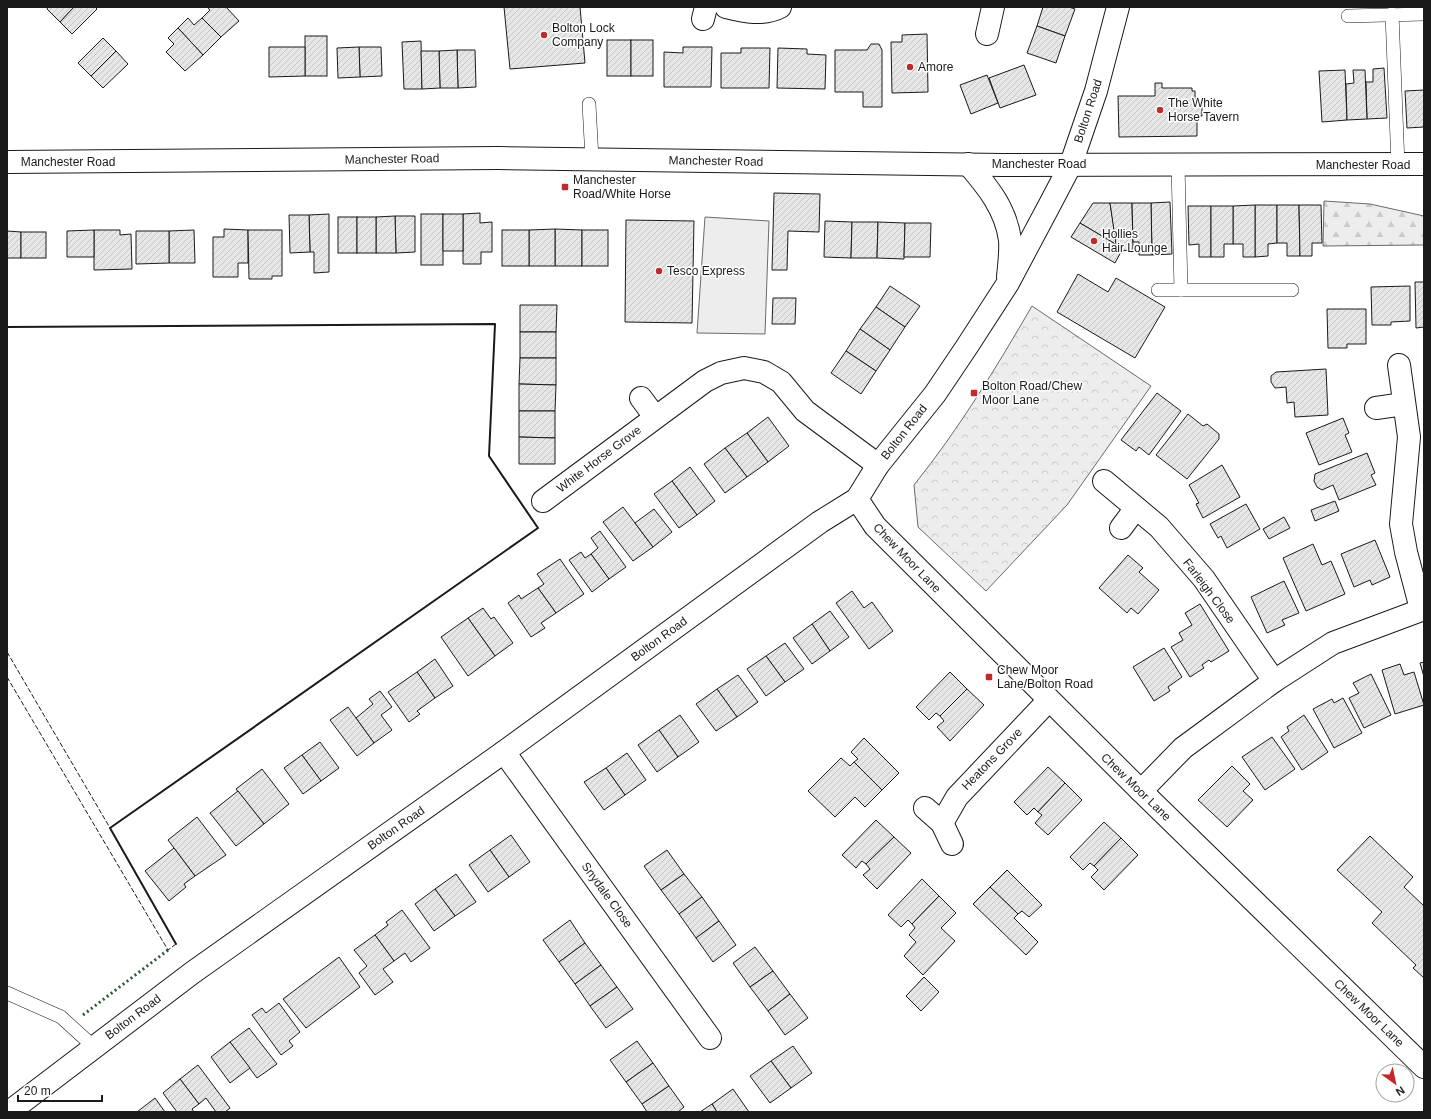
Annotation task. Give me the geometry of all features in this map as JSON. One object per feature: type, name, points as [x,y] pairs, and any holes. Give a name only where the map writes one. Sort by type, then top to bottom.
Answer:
[{"type":"street","points":[[726,7],[747,11],[772,11],[780,7]]},
{"type":"street","points":[[987,34],[993,7]]},
{"type":"street","name":"Bolton Road","points":[[9,1112],[192,973],[504,752],[820,522],[857,499],[878,465],[935,394],[1008,283],[1070,164],[1096,90],[1118,7]]},
{"type":"street","name":"Manchester Road","points":[[7,162],[498,158],[968,164],[1424,164]]},
{"type":"street","points":[[968,164],[996,199],[1005,222],[1010,240],[1008,283]]},
{"type":"street","points":[[1141,791],[1184,748],[1274,681],[1333,643],[1423,609],[1406,552],[1401,524],[1409,437],[1399,365]]},
{"type":"street","name":"White Horse Grove","points":[[543,501],[705,380],[721,373],[744,368],[764,372],[781,382],[805,411],[878,465]]},
{"type":"street","points":[[641,398],[656,417]]},
{"type":"street","points":[[1376,408],[1404,404]]},
{"type":"street","name":"Farleigh Close","points":[[1104,481],[1159,527],[1204,579],[1274,681]]},
{"type":"street","name":"Chew Moor Lane","points":[[857,499],[875,526],[1141,791],[1424,1067]]},
{"type":"street","points":[[1121,528],[1136,508]]},
{"type":"street","name":"Heatons Grove","points":[[942,823],[957,797],[1049,700]]},
{"type":"street","name":"Snydale Close","points":[[504,752],[710,1038]]},
{"type":"street","points":[[924,808],[942,823],[952,844]]},
{"type":"lane","points":[[1392,14],[1398,164]]},
{"type":"lane","points":[[1348,16],[1424,14]]},
{"type":"lane","points":[[589,104],[592,159]]},
{"type":"lane","points":[[1178,165],[1181,290]]},
{"type":"lane","points":[[1158,290],[1292,290]]},
{"type":"lane","points":[[7,993],[61,1018],[94,1047]]},
{"type":"shaded area","points":[[705,217],[769,221],[765,334],[697,333]]},
{"type":"green space","points":[[1324,201],[1370,204],[1424,216],[1424,245],[1323,246]]},
{"type":"green space","points":[[1032,306],[1151,386],[1067,505],[986,591],[918,527],[914,485],[931,464],[962,420]]},
{"type":"building","points":[[48,7],[74,7],[60,22],[47,9]]},
{"type":"building","points":[[74,7],[95,7],[97,9],[72,34],[60,22]]},
{"type":"building","points":[[207,7],[226,7],[239,21],[221,37],[202,18],[210,10]]},
{"type":"building","name":"Bolton Lock Company","points":[[504,7],[580,7],[585,63],[510,69]]},
{"type":"building","points":[[1043,7],[1069,7],[1075,9],[1065,36],[1037,26]]},
{"type":"building","points":[[188,18],[194,25],[202,18],[221,37],[203,55],[178,28]]},
{"type":"building","points":[[1037,26],[1065,36],[1056,63],[1027,53]]},
{"type":"building","points":[[178,28],[203,55],[185,71],[166,52],[174,44],[168,38]]},
{"type":"building","name":"Amore","points":[[927,34],[928,92],[892,93],[891,42],[902,42],[902,35]]},
{"type":"building","points":[[305,36],[327,36],[327,76],[305,76]]},
{"type":"building","points":[[103,38],[116,51],[91,76],[78,63]]},
{"type":"building","points":[[607,40],[631,40],[631,76],[607,76]]},
{"type":"building","points":[[631,40],[653,40],[653,76],[631,76]]},
{"type":"building","points":[[421,41],[422,89],[404,89],[402,42]]},
{"type":"building","points":[[871,44],[879,44],[882,50],[882,107],[863,107],[863,92],[835,92],[835,50],[867,50]]},
{"type":"building","points":[[269,47],[305,47],[305,76],[269,77]]},
{"type":"building","points":[[359,47],[381,47],[382,76],[360,77]]},
{"type":"building","points":[[359,47],[360,77],[338,78],[337,48]]},
{"type":"building","points":[[683,47],[712,47],[711,87],[664,87],[664,52],[683,53]]},
{"type":"building","points":[[741,48],[770,48],[769,88],[721,88],[721,53],[741,53]]},
{"type":"building","points":[[778,48],[807,49],[807,54],[826,55],[825,89],[777,88]]},
{"type":"building","points":[[457,50],[475,50],[476,87],[458,88]]},
{"type":"building","points":[[457,50],[458,88],[440,88],[439,51]]},
{"type":"building","points":[[116,51],[128,64],[103,88],[91,76]]},
{"type":"building","points":[[421,51],[439,51],[440,88],[422,89]]},
{"type":"building","points":[[1024,65],[1036,95],[1000,108],[989,78]]},
{"type":"building","points":[[1384,68],[1387,118],[1367,119],[1366,82],[1373,82],[1373,69]]},
{"type":"building","points":[[1345,70],[1347,120],[1322,122],[1319,71]]},
{"type":"building","points":[[1353,70],[1365,70],[1367,119],[1347,120],[1346,84],[1354,83]]},
{"type":"building","points":[[987,75],[998,103],[971,114],[960,85]]},
{"type":"building","name":"The White Horse Tavern","points":[[1155,83],[1162,83],[1162,88],[1192,88],[1192,91],[1195,91],[1195,104],[1202,104],[1202,116],[1197,116],[1197,136],[1119,137],[1118,96],[1155,96]]},
{"type":"building","points":[[1424,90],[1424,127],[1407,128],[1405,91]]},
{"type":"building","points":[[774,193],[820,194],[819,232],[788,231],[787,270],[772,270]]},
{"type":"building","points":[[1170,202],[1172,254],[1152,255],[1151,203]]},
{"type":"building","points":[[1093,203],[1110,203],[1117,245],[1080,223]]},
{"type":"building","points":[[1110,203],[1132,203],[1133,250],[1117,251]]},
{"type":"building","points":[[1132,203],[1151,203],[1152,255],[1139,255],[1139,242],[1133,242]]},
{"type":"building","points":[[1255,205],[1277,205],[1277,243],[1268,244],[1268,256],[1255,257]]},
{"type":"building","points":[[1255,205],[1255,257],[1243,257],[1243,244],[1233,244],[1233,206]]},
{"type":"building","points":[[1277,205],[1299,205],[1300,256],[1287,256],[1287,243],[1277,243]]},
{"type":"building","points":[[1299,205],[1321,205],[1322,243],[1312,243],[1312,256],[1300,256]]},
{"type":"building","points":[[1188,206],[1211,206],[1211,257],[1199,257],[1199,244],[1189,245]]},
{"type":"building","points":[[1211,206],[1233,206],[1233,244],[1224,244],[1224,257],[1211,257]]},
{"type":"building","points":[[480,213],[480,223],[492,222],[492,252],[481,252],[481,264],[463,264],[463,214]]},
{"type":"building","points":[[329,214],[329,272],[314,273],[314,252],[310,252],[309,215]]},
{"type":"building","points":[[421,214],[443,214],[443,265],[421,265]]},
{"type":"building","points":[[443,214],[463,214],[463,251],[443,251]]},
{"type":"building","points":[[289,215],[309,215],[310,252],[290,253]]},
{"type":"building","points":[[395,216],[415,216],[415,252],[396,253]]},
{"type":"building","points":[[395,216],[396,253],[376,253],[376,217]]},
{"type":"building","points":[[338,217],[357,217],[357,253],[338,253]]},
{"type":"building","points":[[357,217],[376,217],[376,253],[357,253]]},
{"type":"building","name":"Tesco Express","points":[[626,220],[694,221],[692,323],[625,322]]},
{"type":"building","points":[[825,221],[852,222],[851,258],[824,257]]},
{"type":"building","points":[[852,222],[878,222],[877,258],[851,258]]},
{"type":"building","points":[[878,222],[905,223],[904,259],[877,258]]},
{"type":"building","points":[[905,223],[931,223],[930,257],[904,257]]},
{"type":"building","name":"Hollies Hair Lounge","points":[[1080,223],[1117,245],[1117,251],[1122,250],[1115,263],[1071,237]]},
{"type":"building","points":[[224,229],[248,230],[248,263],[238,263],[238,277],[213,277],[213,237],[224,237]]},
{"type":"building","points":[[555,229],[582,230],[582,266],[555,266]]},
{"type":"building","points":[[555,229],[555,266],[529,266],[529,230]]},
{"type":"building","points":[[94,230],[120,230],[120,235],[131,234],[132,269],[94,270]]},
{"type":"building","points":[[94,230],[94,257],[67,257],[67,231]]},
{"type":"building","points":[[194,230],[195,263],[169,263],[169,231]]},
{"type":"building","points":[[248,230],[282,230],[282,276],[272,276],[272,279],[249,279]]},
{"type":"building","points":[[502,230],[529,230],[529,266],[502,266]]},
{"type":"building","points":[[582,230],[608,230],[608,266],[582,266]]},
{"type":"building","points":[[7,231],[21,232],[21,258],[7,258]]},
{"type":"building","points":[[136,231],[169,231],[169,263],[136,264]]},
{"type":"building","points":[[21,232],[46,232],[46,258],[21,258]]},
{"type":"building","points":[[1078,274],[1108,292],[1116,278],[1165,307],[1135,358],[1057,312]]},
{"type":"building","points":[[1415,282],[1424,282],[1424,327],[1416,328]]},
{"type":"building","points":[[890,286],[920,306],[905,327],[876,307]]},
{"type":"building","points":[[1410,286],[1410,321],[1391,322],[1391,325],[1372,325],[1371,287]]},
{"type":"building","points":[[773,298],[796,298],[795,324],[772,324]]},
{"type":"building","points":[[520,305],[557,305],[556,332],[520,332]]},
{"type":"building","points":[[876,307],[905,327],[890,350],[860,329]]},
{"type":"building","points":[[1327,309],[1366,309],[1366,344],[1347,344],[1347,348],[1328,348]]},
{"type":"building","points":[[860,329],[890,350],[876,371],[846,351]]},
{"type":"building","points":[[520,332],[556,332],[556,358],[520,358]]},
{"type":"building","points":[[846,351],[876,371],[861,394],[831,373]]},
{"type":"building","points":[[520,358],[556,358],[556,385],[519,384]]},
{"type":"building","points":[[1326,369],[1328,415],[1295,417],[1294,402],[1287,403],[1286,387],[1275,388],[1271,382],[1271,376],[1276,372]]},
{"type":"building","points":[[519,384],[556,385],[555,411],[519,411]]},
{"type":"building","points":[[1157,393],[1181,411],[1149,455],[1139,447],[1136,451],[1121,440]]},
{"type":"building","points":[[519,411],[555,411],[555,438],[519,437]]},
{"type":"building","points":[[1188,414],[1203,426],[1207,424],[1219,434],[1219,439],[1187,479],[1156,455]]},
{"type":"building","points":[[768,417],[789,446],[768,462],[747,433]]},
{"type":"building","points":[[1343,418],[1349,433],[1345,435],[1352,452],[1319,465],[1306,433]]},
{"type":"building","points":[[747,433],[768,462],[747,477],[725,448]]},
{"type":"building","points":[[519,437],[555,438],[555,464],[519,464]]},
{"type":"building","points":[[725,448],[747,477],[725,493],[704,464]]},
{"type":"building","points":[[1367,453],[1375,473],[1371,475],[1376,485],[1339,500],[1333,485],[1322,490],[1317,487],[1314,481],[1315,474]]},
{"type":"building","points":[[1222,465],[1240,497],[1203,518],[1196,504],[1199,503],[1189,485]]},
{"type":"building","points":[[690,467],[715,501],[697,515],[672,481]]},
{"type":"building","points":[[672,481],[697,515],[679,528],[654,494]]},
{"type":"building","points":[[1335,501],[1339,511],[1315,521],[1311,510]]},
{"type":"building","points":[[1246,504],[1260,529],[1227,548],[1221,536],[1218,538],[1210,524]]},
{"type":"building","points":[[623,507],[653,547],[633,561],[603,522]]},
{"type":"building","points":[[654,509],[672,532],[653,547],[635,523]]},
{"type":"building","points":[[1284,517],[1290,528],[1269,539],[1263,529]]},
{"type":"building","points":[[600,531],[626,567],[609,579],[591,554],[598,548],[591,538]]},
{"type":"building","points":[[1375,540],[1390,577],[1372,585],[1370,580],[1354,587],[1341,554]]},
{"type":"building","points":[[1313,544],[1322,565],[1331,561],[1345,594],[1306,611],[1283,558]]},
{"type":"building","points":[[581,552],[585,558],[591,554],[609,579],[592,592],[569,560]]},
{"type":"building","points":[[1128,555],[1143,568],[1139,572],[1159,590],[1138,614],[1131,608],[1127,613],[1099,588]]},
{"type":"building","points":[[560,559],[584,594],[556,613],[538,588],[544,584],[537,574]]},
{"type":"building","points":[[1284,581],[1299,613],[1282,620],[1285,625],[1267,633],[1251,597]]},
{"type":"building","points":[[538,588],[556,613],[541,623],[545,628],[531,637],[508,603],[519,595],[521,599]]},
{"type":"building","points":[[852,591],[864,608],[872,602],[893,631],[869,649],[836,603]]},
{"type":"building","points":[[1200,604],[1229,651],[1211,662],[1209,660],[1202,665],[1204,668],[1190,677],[1171,647],[1183,640],[1179,633],[1192,625],[1185,613]]},
{"type":"building","points":[[483,608],[491,619],[494,617],[513,643],[495,656],[468,618]]},
{"type":"building","points":[[830,611],[849,637],[830,651],[812,624]]},
{"type":"building","points":[[468,618],[495,656],[468,676],[441,637]]},
{"type":"building","points":[[812,624],[830,651],[812,664],[793,638]]},
{"type":"building","points":[[785,643],[804,669],[785,682],[766,656]]},
{"type":"building","points":[[1164,648],[1182,677],[1168,687],[1170,691],[1154,701],[1133,667]]},
{"type":"building","points":[[766,656],[785,682],[766,696],[747,669]]},
{"type":"building","points":[[435,659],[453,686],[435,698],[417,672]]},
{"type":"building","points":[[1424,662],[1424,677],[1420,663]]},
{"type":"building","points":[[1400,664],[1404,675],[1414,672],[1424,705],[1395,714],[1382,670]]},
{"type":"building","points":[[417,672],[435,698],[417,711],[420,714],[409,722],[388,692]]},
{"type":"building","points":[[950,672],[967,689],[940,716],[936,713],[929,720],[916,707]]},
{"type":"building","points":[[1371,674],[1391,715],[1364,728],[1349,698],[1359,693],[1353,683]]},
{"type":"building","points":[[738,675],[758,702],[737,717],[717,689]]},
{"type":"building","points":[[717,689],[737,717],[716,731],[696,704]]},
{"type":"building","points":[[967,689],[984,705],[950,741],[937,727],[944,721],[940,716]]},
{"type":"building","points":[[380,691],[392,707],[381,715],[392,730],[374,743],[356,718],[373,704],[369,699]]},
{"type":"building","points":[[1343,698],[1362,733],[1334,748],[1313,709],[1332,699],[1334,703]]},
{"type":"building","points":[[348,707],[374,743],[357,756],[330,720]]},
{"type":"building","points":[[680,715],[699,742],[678,757],[659,730]]},
{"type":"building","points":[[1304,715],[1328,752],[1302,770],[1281,737],[1289,731],[1287,727]]},
{"type":"building","points":[[659,730],[678,757],[657,772],[638,745]]},
{"type":"building","points":[[1272,737],[1295,769],[1265,790],[1242,757]]},
{"type":"building","points":[[864,738],[899,773],[882,790],[854,762],[858,759],[851,752]]},
{"type":"building","points":[[320,742],[339,768],[321,781],[302,755]]},
{"type":"building","points":[[627,753],[646,780],[625,795],[606,768]]},
{"type":"building","points":[[302,755],[321,781],[303,794],[284,768]]},
{"type":"building","points":[[841,758],[850,766],[854,762],[882,790],[865,807],[855,797],[835,817],[808,791]]},
{"type":"building","points":[[1232,766],[1250,784],[1243,791],[1253,800],[1227,827],[1198,800]]},
{"type":"building","points":[[1048,767],[1065,783],[1038,812],[1034,808],[1027,815],[1014,802]]},
{"type":"building","points":[[606,768],[625,795],[604,810],[584,782]]},
{"type":"building","points":[[262,769],[289,804],[264,824],[236,789]]},
{"type":"building","points":[[1065,783],[1082,800],[1048,835],[1035,823],[1042,815],[1038,812]]},
{"type":"building","points":[[238,791],[264,824],[236,846],[210,813]]},
{"type":"building","points":[[197,817],[226,855],[195,876],[168,840]]},
{"type":"building","points":[[876,820],[894,837],[866,864],[862,861],[856,868],[842,855]]},
{"type":"building","points":[[1104,822],[1121,838],[1094,866],[1090,863],[1083,870],[1070,857]]},
{"type":"building","points":[[511,835],[530,862],[509,877],[490,850]]},
{"type":"building","points":[[1370,836],[1413,877],[1404,887],[1424,906],[1424,978],[1413,968],[1416,965],[1372,923],[1382,912],[1337,870]]},
{"type":"building","points":[[894,837],[911,853],[877,889],[863,875],[870,869],[866,864]]},
{"type":"building","points":[[1121,838],[1138,855],[1104,890],[1091,877],[1098,870],[1094,866]]},
{"type":"building","points":[[174,848],[195,876],[184,884],[186,887],[169,901],[145,871]]},
{"type":"building","points":[[490,850],[509,877],[488,892],[469,865]]},
{"type":"building","points":[[667,850],[684,874],[661,890],[644,866]]},
{"type":"building","points":[[1007,870],[1042,905],[1029,917],[1022,911],[1018,914],[990,887]]},
{"type":"building","points":[[456,874],[476,902],[455,916],[435,889]]},
{"type":"building","points":[[684,874],[702,897],[679,914],[661,890]]},
{"type":"building","points":[[922,879],[939,896],[912,924],[908,920],[901,927],[888,915]]},
{"type":"building","points":[[990,887],[1018,914],[1014,918],[1038,942],[1026,955],[973,904]]},
{"type":"building","points":[[435,889],[455,916],[434,931],[415,904]]},
{"type":"building","points":[[939,896],[956,913],[941,928],[955,941],[923,975],[904,956],[916,942],[909,935],[915,928],[912,924]]},
{"type":"building","points":[[702,897],[719,921],[696,938],[679,914]]},
{"type":"building","points":[[402,910],[430,948],[411,962],[405,953],[394,961],[375,935],[388,925],[386,922]]},
{"type":"building","points":[[570,920],[585,943],[559,962],[543,940]]},
{"type":"building","points":[[719,921],[736,945],[713,962],[696,938]]},
{"type":"building","points":[[375,935],[394,961],[383,969],[393,982],[375,995],[359,973],[367,966],[354,950]]},
{"type":"building","points":[[585,943],[601,965],[575,984],[559,962]]},
{"type":"building","points":[[755,947],[773,971],[750,987],[733,963]]},
{"type":"building","points":[[339,957],[360,987],[306,1028],[283,999]]},
{"type":"building","points":[[601,965],[617,987],[590,1006],[575,984]]},
{"type":"building","points":[[773,971],[790,994],[768,1011],[750,987]]},
{"type":"building","points":[[924,977],[939,992],[921,1011],[906,996]]},
{"type":"building","points":[[617,987],[633,1009],[606,1028],[590,1006]]},
{"type":"building","points":[[790,994],[808,1018],[785,1035],[768,1011]]},
{"type":"building","points":[[279,1003],[300,1032],[289,1041],[293,1046],[281,1055],[252,1015],[262,1008],[266,1013]]},
{"type":"building","points":[[249,1028],[277,1064],[257,1078],[230,1042]]},
{"type":"building","points":[[637,1041],[653,1063],[626,1082],[610,1060]]},
{"type":"building","points":[[230,1042],[250,1068],[230,1083],[211,1057]]},
{"type":"building","points":[[793,1046],[812,1073],[791,1088],[771,1061]]},
{"type":"building","points":[[771,1061],[791,1088],[770,1103],[750,1076]]},
{"type":"building","points":[[653,1063],[669,1086],[642,1104],[626,1082]]},
{"type":"building","points":[[198,1065],[230,1108],[225,1112],[216,1112],[206,1098],[199,1104],[180,1079]]},
{"type":"building","points":[[180,1079],[199,1104],[192,1109],[194,1112],[177,1112],[163,1093]]},
{"type":"building","points":[[669,1086],[684,1107],[678,1112],[647,1112],[642,1104]]},
{"type":"building","points":[[733,1089],[749,1112],[717,1112],[712,1104]]},
{"type":"building","points":[[155,1098],[165,1112],[137,1112]]},
{"type":"building","points":[[712,1104],[717,1112],[700,1112]]},
{"type":"hedge","points":[[83,1015],[168,950]]},
{"type":"fence","points":[[7,652],[110,828]]},
{"type":"fence","points":[[7,677],[168,950],[176,944]]},
{"type":"wall","points":[[7,327],[495,324],[489,456],[538,528],[110,828],[176,944]]},
{"type":"place","name":"Bolton Lock Company","points":[[544,35]]},
{"type":"place","name":"Amore","points":[[910,67]]},
{"type":"place","name":"The White Horse Tavern","points":[[1160,110]]},
{"type":"place","name":"Manchester Road/White Horse","points":[[565,187]]},
{"type":"place","name":"Hollies Hair Lounge","points":[[1094,241]]},
{"type":"place","name":"Tesco Express","points":[[659,271]]},
{"type":"place","name":"Bolton Road/Chew Moor Lane","points":[[974,393]]},
{"type":"place","name":"Chew Moor Lane/Bolton Road","points":[[989,677]]}]
